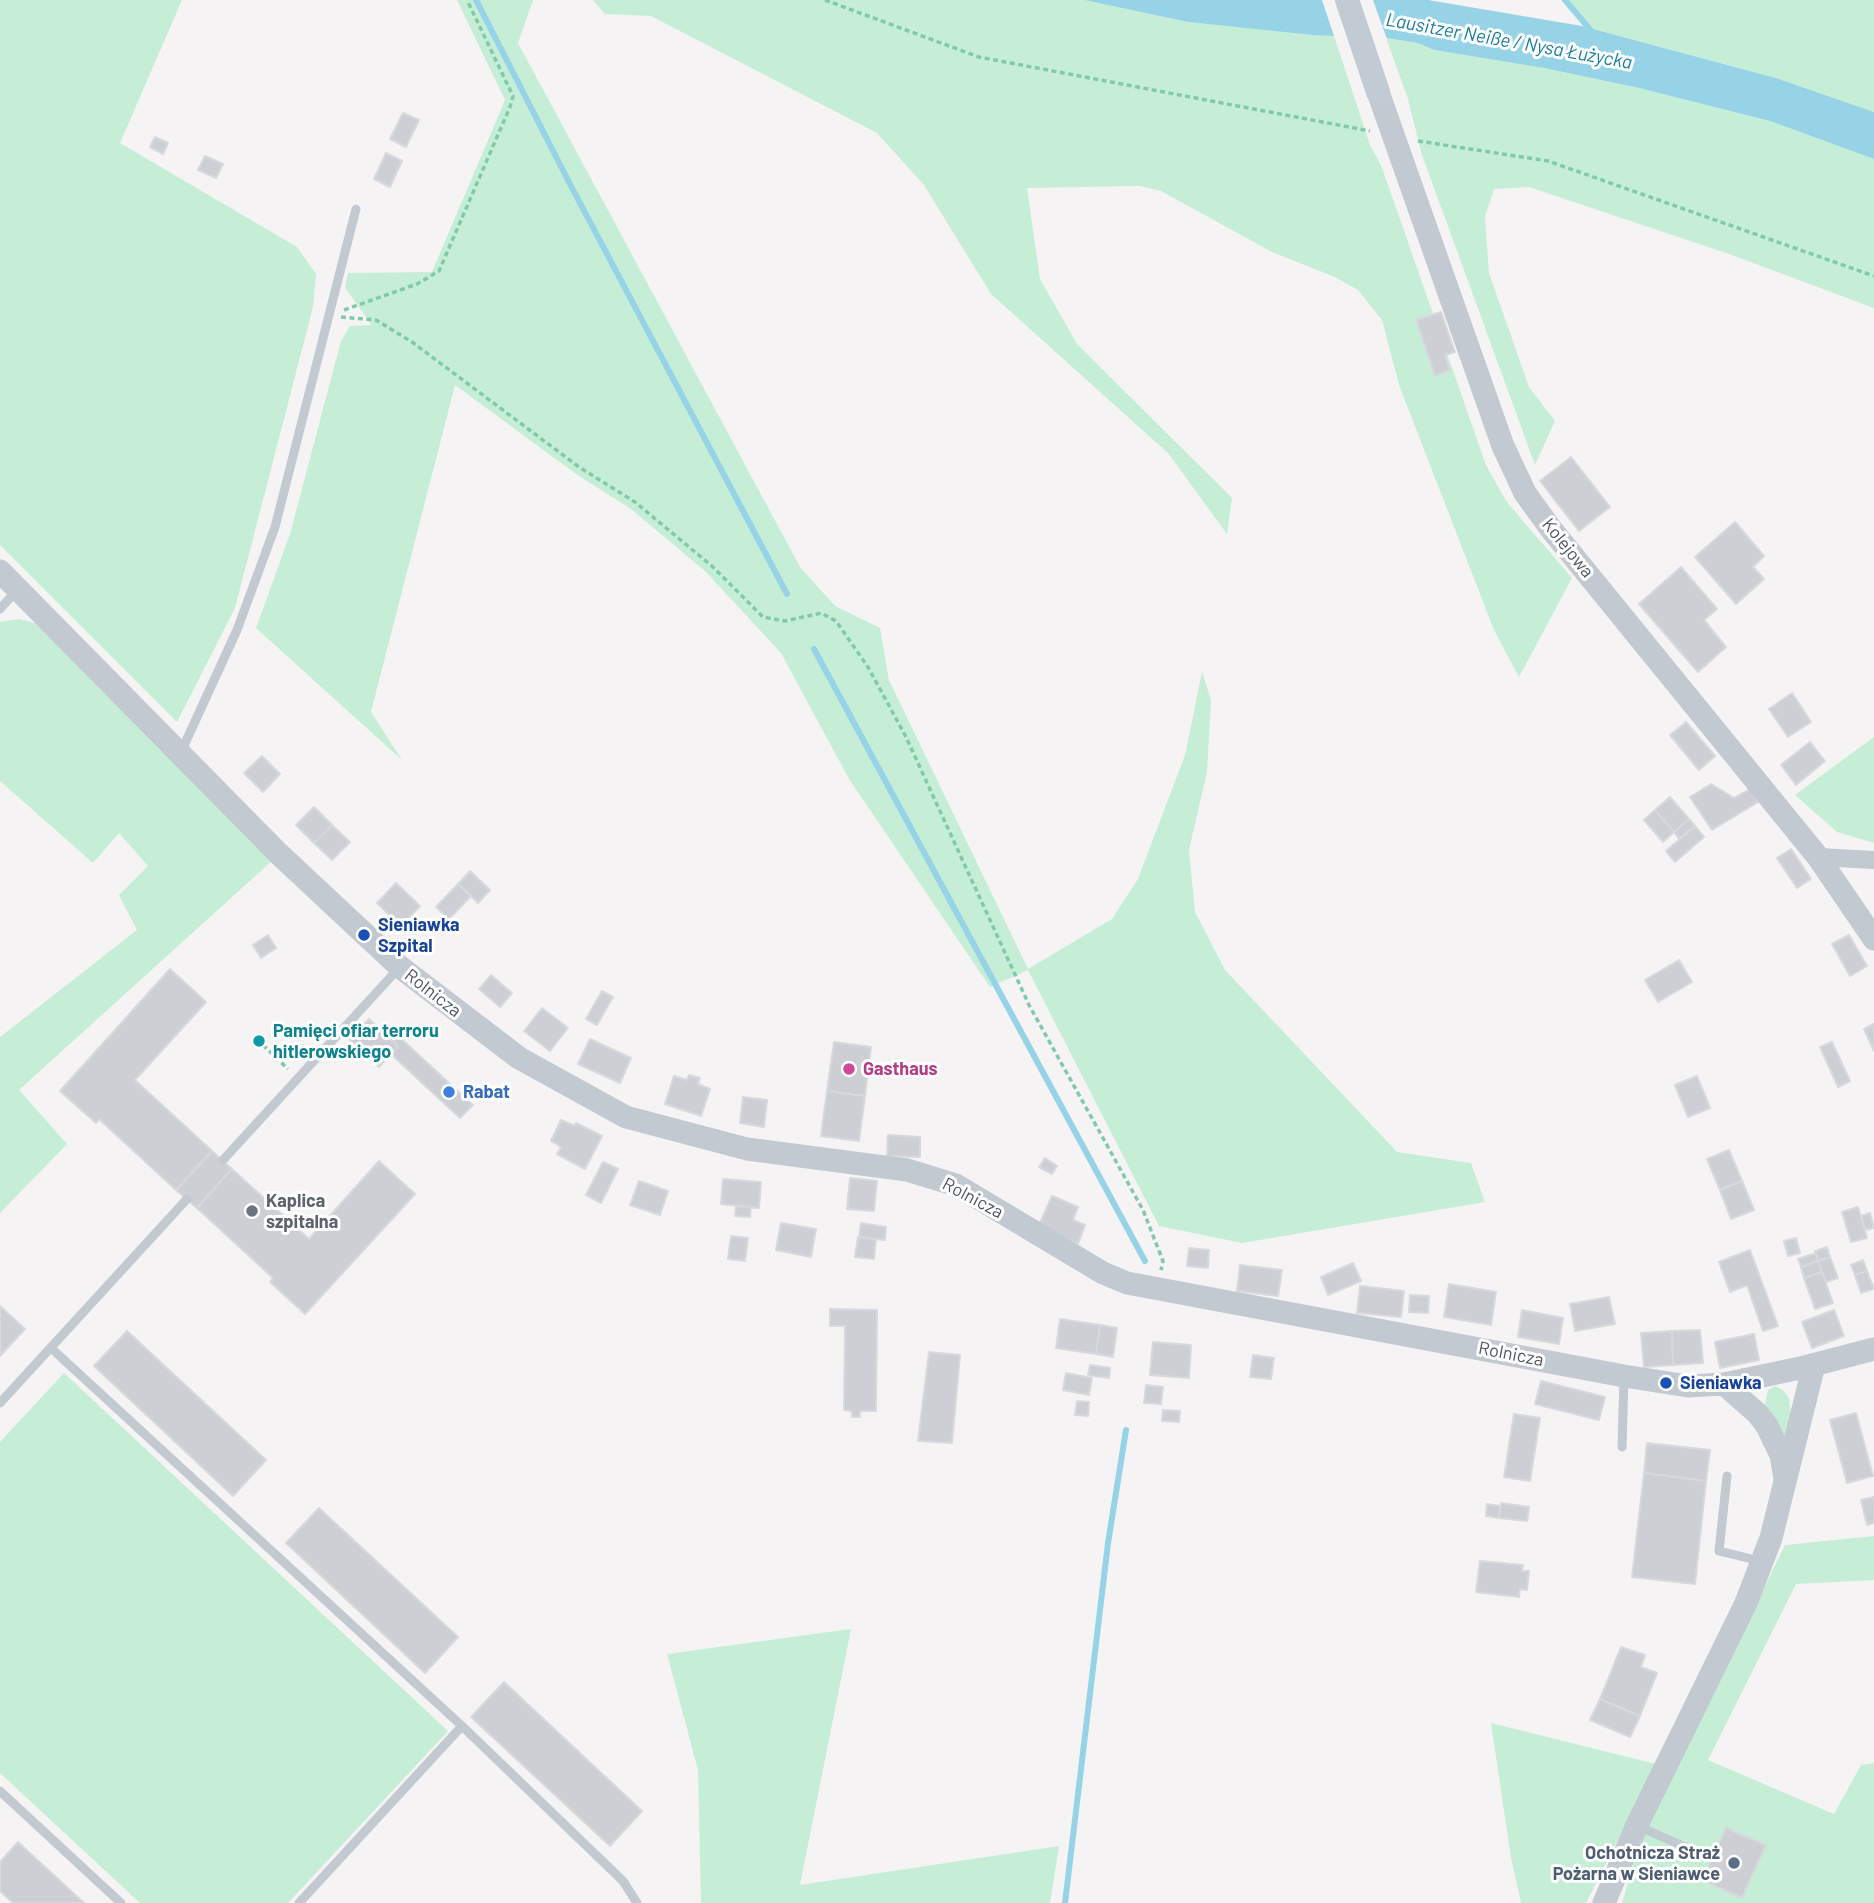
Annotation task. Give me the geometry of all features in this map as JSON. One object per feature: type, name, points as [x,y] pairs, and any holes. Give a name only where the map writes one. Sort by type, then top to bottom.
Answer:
[{"type":"main road","points":[[1349,7],[1378,92]]},
{"type":"street","name":"Kolejowa","points":[[1378,92],[1503,446],[1525,493],[1550,529],[1818,857],[1874,939]]},
{"type":"street","name":"Rolnicza","points":[[0,571],[289,863],[400,967],[519,1058],[626,1117],[747,1149],[907,1170],[956,1185],[1103,1273],[1127,1283],[1624,1376],[1688,1386],[1724,1384],[1874,1349]]},
{"type":"street","points":[[1818,857],[1874,860]]},
{"type":"street","points":[[1604,1903],[1637,1825],[1746,1603],[1771,1538],[1814,1365]]},
{"type":"street","points":[[1724,1384],[1758,1414],[1767,1426],[1781,1455],[1786,1483]]},
{"type":"lane","points":[[180,753],[237,630],[275,527],[356,209]]},
{"type":"lane","points":[[0,609],[18,589]]},
{"type":"lane","points":[[223,1160],[400,967]]},
{"type":"lane","points":[[0,1403],[187,1199]]},
{"type":"lane","points":[[51,1348],[462,1726],[623,1881],[637,1903]]},
{"type":"lane","points":[[1622,1447],[1624,1376]]},
{"type":"lane","points":[[1727,1476],[1719,1551],[1762,1561]]},
{"type":"lane","points":[[299,1903],[462,1726]]},
{"type":"lane","points":[[0,1791],[121,1903]]},
{"type":"lane","points":[[1637,1825],[1703,1855]]},
{"type":"path","points":[[329,316],[417,284],[439,271],[513,96],[467,0]]},
{"type":"path","points":[[825,0],[979,57],[1395,136],[1548,161],[1874,276]]},
{"type":"path","points":[[329,316],[376,320],[411,342],[579,467],[635,502],[713,567],[763,617],[785,621],[821,613],[836,621],[868,667],[906,737],[1029,1006],[1143,1210],[1163,1261],[1158,1288]]},
{"type":"path","points":[[263,1045],[288,1069]]},
{"type":"green space","points":[[0,0],[182,0],[120,143],[297,247],[316,274],[313,307],[235,608],[177,722],[0,545]]},
{"type":"green space","points":[[457,0],[533,0],[518,43],[800,567],[835,606],[880,628],[889,680],[1028,969],[1112,919],[1138,879],[1185,755],[1202,672],[1211,700],[1207,772],[1189,850],[1195,912],[1225,970],[1397,1152],[1471,1163],[1485,1202],[1242,1243],[1159,1226],[1028,970],[990,987],[849,779],[781,653],[706,572],[631,509],[576,474],[455,385],[371,712],[402,760],[256,628],[290,534],[341,341],[350,326],[372,325],[345,288],[348,273],[432,272],[505,100]]},
{"type":"green space","points":[[593,0],[1084,0],[1188,22],[1334,36],[1370,145],[1381,165],[1486,465],[1506,501],[1572,578],[1519,677],[1494,630],[1399,385],[1382,320],[1358,290],[1335,277],[1272,252],[1161,191],[1140,186],[1027,188],[1040,279],[1077,344],[1232,498],[1227,534],[1168,453],[991,294],[924,185],[877,133],[651,16],[605,14]]},
{"type":"green space","points":[[1567,0],[1874,0],[1874,112],[1776,78],[1590,28]]},
{"type":"green space","points":[[1386,38],[1418,43],[1434,50],[1544,68],[1639,88],[1770,121],[1874,159],[1874,308],[1729,254],[1529,187],[1494,189],[1485,216],[1489,273],[1529,387],[1555,421],[1535,465],[1422,155],[1408,99]]},
{"type":"green space","points":[[19,619],[42,625],[274,859],[19,1090],[67,1144],[0,1213],[0,1037],[137,930],[119,895],[148,866],[119,833],[93,863],[0,781],[0,622]]},
{"type":"green space","points":[[1874,737],[1874,843],[1837,832],[1795,795]]},
{"type":"green space","points":[[64,1373],[448,1731],[288,1903],[140,1903],[0,1773],[0,1442]]},
{"type":"green space","points":[[1775,1386],[1783,1390],[1789,1398],[1791,1416],[1787,1440],[1767,1412],[1765,1403],[1768,1390]]},
{"type":"green space","points":[[1874,1536],[1874,1580],[1796,1584],[1708,1760],[1834,1814],[1861,1765],[1874,1763],[1874,1903],[1622,1903],[1639,1844],[1785,1545]]},
{"type":"green space","points":[[851,1629],[800,1885],[1059,1846],[1050,1903],[701,1903],[698,1770],[667,1654]]},
{"type":"green space","points":[[1491,1723],[1656,1764],[1586,1903],[1521,1903],[1511,1858]]},
{"type":"water","name":"Lausitzer Neiße / Nysa Łużycka","points":[[1084,0],[1428,0],[1582,26],[1776,78],[1874,112],[1874,159],[1770,121],[1639,88],[1544,68],[1434,50],[1418,43],[1361,34],[1357,37],[1313,35],[1188,22]]},
{"type":"pier","points":[[1322,0],[1373,0],[1388,42],[1362,38],[1357,41],[1335,39]]},
{"type":"building","points":[[403,113],[419,120],[406,147],[390,139]]},
{"type":"building","points":[[155,137],[168,143],[163,154],[150,147]]},
{"type":"building","points":[[386,153],[402,161],[390,187],[374,179]]},
{"type":"building","points":[[205,156],[223,164],[216,178],[198,170]]},
{"type":"building","points":[[1441,312],[1455,352],[1445,355],[1450,370],[1435,376],[1416,320]]},
{"type":"building","points":[[1571,457],[1610,507],[1579,531],[1540,481]]},
{"type":"building","points":[[1735,522],[1764,556],[1753,567],[1764,579],[1736,604],[1695,557]]},
{"type":"building","points":[[1681,567],[1717,609],[1704,620],[1726,647],[1698,672],[1639,604]]},
{"type":"building","points":[[1792,693],[1811,722],[1788,737],[1769,709]]},
{"type":"building","points":[[1686,722],[1715,756],[1699,770],[1670,735]]},
{"type":"building","points":[[1810,742],[1825,761],[1796,785],[1781,765]]},
{"type":"building","points":[[262,756],[280,774],[263,792],[244,773]]},
{"type":"building","points":[[1711,784],[1734,798],[1750,789],[1758,802],[1712,830],[1690,797]]},
{"type":"building","points":[[1670,797],[1689,819],[1674,832],[1655,810]]},
{"type":"building","points":[[314,807],[332,825],[314,843],[296,825]]},
{"type":"building","points":[[1655,810],[1674,832],[1663,842],[1644,820]]},
{"type":"building","points":[[1689,819],[1695,826],[1679,839],[1674,832]]},
{"type":"building","points":[[332,825],[350,842],[332,860],[314,843]]},
{"type":"building","points":[[1695,826],[1704,837],[1675,862],[1666,851]]},
{"type":"building","points":[[1791,849],[1811,879],[1797,888],[1777,858]]},
{"type":"building","points":[[470,871],[490,890],[478,903],[458,884]]},
{"type":"building","points":[[396,883],[420,906],[401,926],[377,903]]},
{"type":"building","points":[[458,884],[471,896],[449,919],[436,907]]},
{"type":"building","points":[[268,935],[276,948],[261,958],[253,945]]},
{"type":"building","points":[[1849,935],[1867,966],[1850,976],[1832,944]]},
{"type":"building","points":[[1679,960],[1692,982],[1658,1002],[1645,980]]},
{"type":"building","points":[[170,969],[206,1002],[135,1080],[212,1151],[176,1190],[99,1119],[96,1123],[60,1091]]},
{"type":"building","points":[[491,975],[512,993],[500,1007],[479,989]]},
{"type":"building","points":[[602,991],[613,997],[597,1025],[586,1019]]},
{"type":"building","points":[[542,1008],[568,1028],[550,1051],[524,1031]]},
{"type":"building","points":[[369,1019],[398,1046],[379,1067],[350,1040]]},
{"type":"building","points":[[1874,1024],[1874,1051],[1864,1029]]},
{"type":"building","points":[[398,1036],[473,1105],[460,1118],[391,1054],[398,1046],[393,1041]]},
{"type":"building","points":[[590,1039],[631,1058],[620,1083],[578,1064]]},
{"type":"building","name":"Gasthaus","points":[[834,1042],[871,1047],[865,1096],[827,1091]]},
{"type":"building","points":[[1832,1042],[1850,1081],[1838,1087],[1820,1047]]},
{"type":"building","points":[[689,1075],[700,1078],[698,1084],[710,1089],[701,1116],[665,1104],[674,1076],[687,1080]]},
{"type":"building","points":[[1697,1076],[1710,1108],[1688,1117],[1675,1085]]},
{"type":"building","points":[[827,1091],[865,1096],[859,1141],[821,1136]]},
{"type":"building","points":[[743,1097],[767,1100],[764,1127],[740,1123]]},
{"type":"building","points":[[561,1120],[575,1126],[576,1123],[602,1136],[585,1169],[557,1154],[561,1147],[551,1141]]},
{"type":"building","points":[[888,1135],[920,1137],[920,1157],[887,1156]]},
{"type":"building","points":[[1729,1150],[1742,1181],[1720,1190],[1707,1159]]},
{"type":"building","points":[[212,1151],[232,1169],[197,1208],[176,1190]]},
{"type":"building","points":[[1045,1158],[1057,1166],[1052,1174],[1039,1167]]},
{"type":"building","points":[[379,1161],[415,1194],[305,1314],[270,1282],[273,1278],[197,1208],[232,1169],[309,1239]]},
{"type":"building","points":[[603,1162],[618,1169],[601,1203],[586,1195]]},
{"type":"building","points":[[850,1178],[877,1181],[874,1211],[847,1209]]},
{"type":"building","points":[[723,1179],[761,1182],[759,1208],[721,1204]]},
{"type":"building","points":[[639,1181],[668,1191],[660,1215],[630,1205]]},
{"type":"building","points":[[1742,1181],[1754,1210],[1731,1219],[1720,1190]]},
{"type":"building","points":[[1052,1196],[1078,1207],[1073,1220],[1085,1225],[1078,1244],[1039,1225]]},
{"type":"building","points":[[736,1206],[751,1207],[750,1217],[735,1216]]},
{"type":"building","points":[[1858,1207],[1867,1238],[1851,1242],[1842,1212]]},
{"type":"building","points":[[1870,1213],[1874,1228],[1865,1230],[1861,1216]]},
{"type":"building","points":[[781,1223],[816,1229],[811,1257],[776,1250]]},
{"type":"building","points":[[861,1223],[886,1227],[885,1240],[859,1237]]},
{"type":"building","points":[[731,1236],[748,1238],[745,1261],[728,1259]]},
{"type":"building","points":[[858,1237],[876,1239],[874,1259],[855,1257]]},
{"type":"building","points":[[1796,1238],[1800,1253],[1788,1256],[1784,1241]]},
{"type":"building","points":[[1827,1247],[1830,1257],[1818,1261],[1815,1251]]},
{"type":"building","points":[[1189,1248],[1209,1250],[1208,1268],[1187,1266]]},
{"type":"building","points":[[1750,1250],[1778,1326],[1763,1331],[1747,1285],[1730,1292],[1719,1262]]},
{"type":"building","points":[[1816,1253],[1818,1261],[1801,1267],[1798,1259]]},
{"type":"building","points":[[1830,1257],[1838,1278],[1826,1282],[1818,1261]]},
{"type":"building","points":[[1863,1260],[1867,1271],[1855,1275],[1851,1265]]},
{"type":"building","points":[[1818,1261],[1822,1272],[1804,1278],[1801,1267]]},
{"type":"building","points":[[1353,1263],[1361,1281],[1328,1295],[1321,1277]]},
{"type":"building","points":[[1240,1265],[1282,1270],[1278,1296],[1237,1291]]},
{"type":"building","points":[[1867,1271],[1874,1289],[1861,1293],[1855,1275]]},
{"type":"building","points":[[1822,1272],[1833,1303],[1815,1309],[1804,1278]]},
{"type":"building","points":[[1449,1284],[1496,1292],[1491,1325],[1444,1317]]},
{"type":"building","points":[[1360,1286],[1404,1291],[1401,1317],[1357,1313]]},
{"type":"building","points":[[1410,1295],[1429,1296],[1428,1313],[1409,1312]]},
{"type":"building","points":[[1609,1297],[1615,1324],[1575,1331],[1570,1304]]},
{"type":"building","points":[[0,1306],[25,1329],[0,1356]]},
{"type":"building","points":[[830,1309],[877,1310],[876,1411],[860,1411],[860,1417],[852,1417],[852,1411],[844,1410],[845,1326],[830,1326]]},
{"type":"building","points":[[1522,1310],[1563,1318],[1559,1344],[1518,1337]]},
{"type":"building","points":[[1834,1310],[1844,1336],[1812,1348],[1802,1322]]},
{"type":"building","points":[[1060,1319],[1100,1325],[1096,1354],[1056,1348]]},
{"type":"building","points":[[1100,1325],[1117,1328],[1113,1357],[1096,1354]]},
{"type":"building","points":[[1700,1330],[1703,1363],[1673,1365],[1672,1331]]},
{"type":"building","points":[[127,1331],[266,1460],[233,1496],[94,1366]]},
{"type":"building","points":[[1672,1331],[1673,1365],[1644,1367],[1641,1333]]},
{"type":"building","points":[[1754,1334],[1759,1360],[1720,1368],[1715,1342]]},
{"type":"building","points":[[1153,1342],[1191,1345],[1189,1378],[1150,1375]]},
{"type":"building","points":[[929,1352],[960,1355],[952,1443],[918,1441]]},
{"type":"building","points":[[1253,1355],[1274,1358],[1271,1379],[1250,1377]]},
{"type":"building","points":[[1090,1365],[1110,1368],[1109,1378],[1088,1375]]},
{"type":"building","points":[[1066,1373],[1092,1378],[1089,1395],[1063,1390]]},
{"type":"building","points":[[1541,1381],[1605,1397],[1599,1420],[1535,1404]]},
{"type":"building","points":[[1146,1385],[1163,1387],[1161,1404],[1144,1403]]},
{"type":"building","points":[[1077,1401],[1089,1402],[1088,1416],[1075,1415]]},
{"type":"building","points":[[1163,1410],[1180,1411],[1179,1422],[1162,1421]]},
{"type":"building","points":[[1856,1413],[1873,1476],[1847,1483],[1830,1420]]},
{"type":"building","points":[[1514,1414],[1540,1418],[1530,1481],[1504,1477]]},
{"type":"building","points":[[1647,1443],[1710,1450],[1706,1481],[1644,1473]]},
{"type":"building","points":[[1644,1473],[1706,1481],[1695,1584],[1632,1577]]},
{"type":"building","points":[[1874,1497],[1874,1523],[1867,1525],[1861,1500]]},
{"type":"building","points":[[1501,1503],[1529,1507],[1527,1521],[1499,1518]]},
{"type":"building","points":[[1487,1504],[1500,1506],[1499,1518],[1486,1516]]},
{"type":"building","points":[[319,1508],[458,1637],[425,1673],[286,1543]]},
{"type":"building","points":[[1480,1561],[1523,1565],[1522,1571],[1529,1571],[1527,1590],[1520,1589],[1519,1597],[1476,1592]]},
{"type":"building","points":[[1621,1647],[1645,1655],[1641,1667],[1657,1673],[1640,1716],[1600,1699]]},
{"type":"building","points":[[504,1682],[642,1811],[610,1846],[471,1717]]},
{"type":"building","points":[[1600,1699],[1640,1716],[1630,1737],[1590,1720]]},
{"type":"building","name":"Ochotnicza Straż Pożarna w Sieniawce","points":[[1726,1828],[1766,1845],[1742,1898],[1702,1880]]},
{"type":"building","points":[[18,1842],[84,1903],[13,1903],[0,1891],[0,1862]]},
{"type":"waterway","points":[[476,0],[571,186],[787,594]]},
{"type":"waterway","points":[[1565,0],[1593,33]]},
{"type":"waterway","points":[[814,649],[1145,1261]]},
{"type":"waterway","points":[[1065,1903],[1108,1543],[1126,1430]]},
{"type":"place","name":"Sieniawka Szpital","points":[[364,935]]},
{"type":"place","name":"Pamięci ofiar terroru hitlerowskiego","points":[[259,1041]]},
{"type":"place","name":"Gasthaus","points":[[849,1069]]},
{"type":"place","name":"Rabat","points":[[449,1092]]},
{"type":"place","name":"Kaplica szpitalna","points":[[252,1211]]},
{"type":"place","name":"Sieniawka","points":[[1666,1383]]},
{"type":"place","name":"Ochotnicza Straż Pożarna w Sieniawce","points":[[1734,1863]]}]
